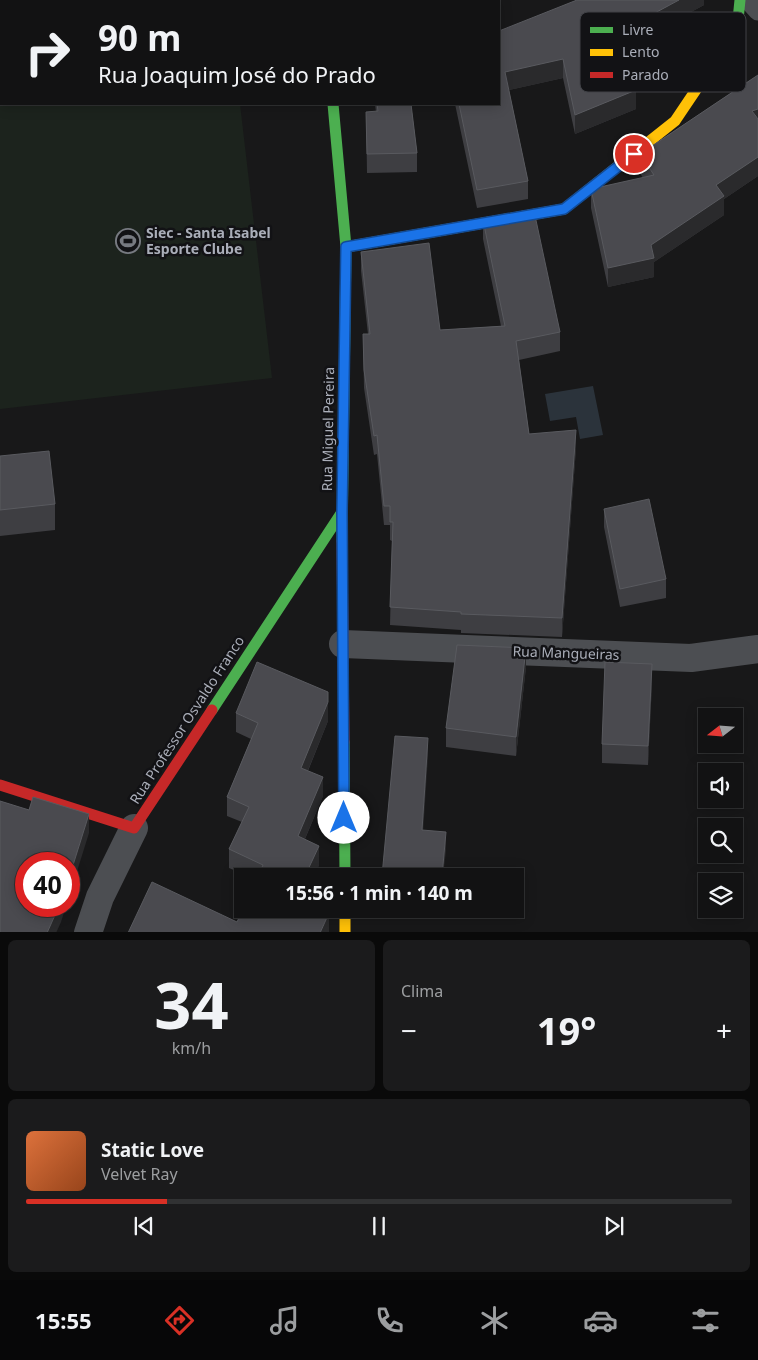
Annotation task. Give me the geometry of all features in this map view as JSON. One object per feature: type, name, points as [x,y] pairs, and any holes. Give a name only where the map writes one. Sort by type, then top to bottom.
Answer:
[{"type":"street","points":[[346,247],[564,209],[675,121],[695,92]]},
{"type":"street","name":"Rua Miguel Pereira","points":[[333,105],[346,247],[342,512],[345,868]]},
{"type":"street","name":"Rua Professor Osvaldo Franco","points":[[134,828],[342,512]]},
{"type":"street","name":"Rua Mangueiras","points":[[343,644],[691,658],[758,649]]},
{"type":"street","points":[[0,785],[134,828],[100,897],[88,932]]},
{"type":"street","points":[[345,918],[345,932]]},
{"type":"lane","points":[[748,0],[758,11]]},
{"type":"shaded area","name":"Siec - Santa Isabel Esporte Clube","points":[[0,105],[240,105],[272,378],[0,409]]},
{"type":"shaded area","points":[[593,386],[603,435],[580,439],[576,417],[550,421],[545,394]]},
{"type":"building","points":[[577,0],[679,0],[657,12],[580,12],[580,92],[631,92],[575,115],[563,59],[505,72],[528,181],[477,190],[459,105],[500,105],[500,31]]},
{"type":"building","points":[[758,75],[758,109],[752,111],[758,119],[758,157],[716,185],[724,196],[651,245],[654,258],[608,268],[591,189],[654,175],[640,154],[733,92],[746,92],[746,83]]},
{"type":"building","points":[[377,105],[411,105],[417,153],[367,154],[366,112],[378,111]]},
{"type":"building","points":[[534,211],[560,332],[516,341],[529,434],[576,430],[562,618],[461,614],[461,612],[390,607],[393,522],[390,522],[390,506],[384,506],[377,435],[374,436],[364,370],[363,334],[370,334],[361,252],[429,243],[440,330],[505,326],[483,220]]},
{"type":"building","points":[[49,451],[55,504],[0,510],[0,456]]},
{"type":"building","points":[[649,499],[666,579],[620,589],[604,509]]},
{"type":"building","points":[[457,645],[526,648],[516,737],[446,728]]},
{"type":"building","points":[[257,662],[328,692],[328,702],[301,768],[323,777],[298,836],[319,846],[309,868],[262,868],[263,865],[229,849],[249,807],[227,797],[258,723],[236,713]]},
{"type":"building","points":[[605,662],[652,664],[648,746],[602,744]]},
{"type":"building","points":[[395,736],[428,738],[422,830],[446,832],[443,868],[383,868]]},
{"type":"building","points":[[33,797],[89,814],[77,852],[15,852],[15,917],[54,917],[47,932],[0,932],[0,801],[29,810]]},
{"type":"building","points":[[152,882],[237,922],[239,918],[327,918],[320,932],[128,932]]},
{"type":"traffic: fast","points":[[739,12],[740,0]]},
{"type":"traffic: fast","points":[[333,105],[346,247],[342,541]]},
{"type":"traffic: fast","points":[[212,710],[342,512]]},
{"type":"traffic: fast","points":[[344,742],[345,868]]},
{"type":"traffic: slow","points":[[346,247],[564,209],[675,121],[695,92]]},
{"type":"traffic: slow","points":[[345,918],[345,932]]},
{"type":"traffic: jam","points":[[342,541],[344,742]]},
{"type":"traffic: jam","points":[[0,785],[134,828],[212,710]]},
{"type":"place","name":"Siec - Santa Isabel Esporte Clube","points":[[128,241]]},
{"type":"route","points":[[344,818],[342,512],[346,247],[564,209],[634,154]]}]
